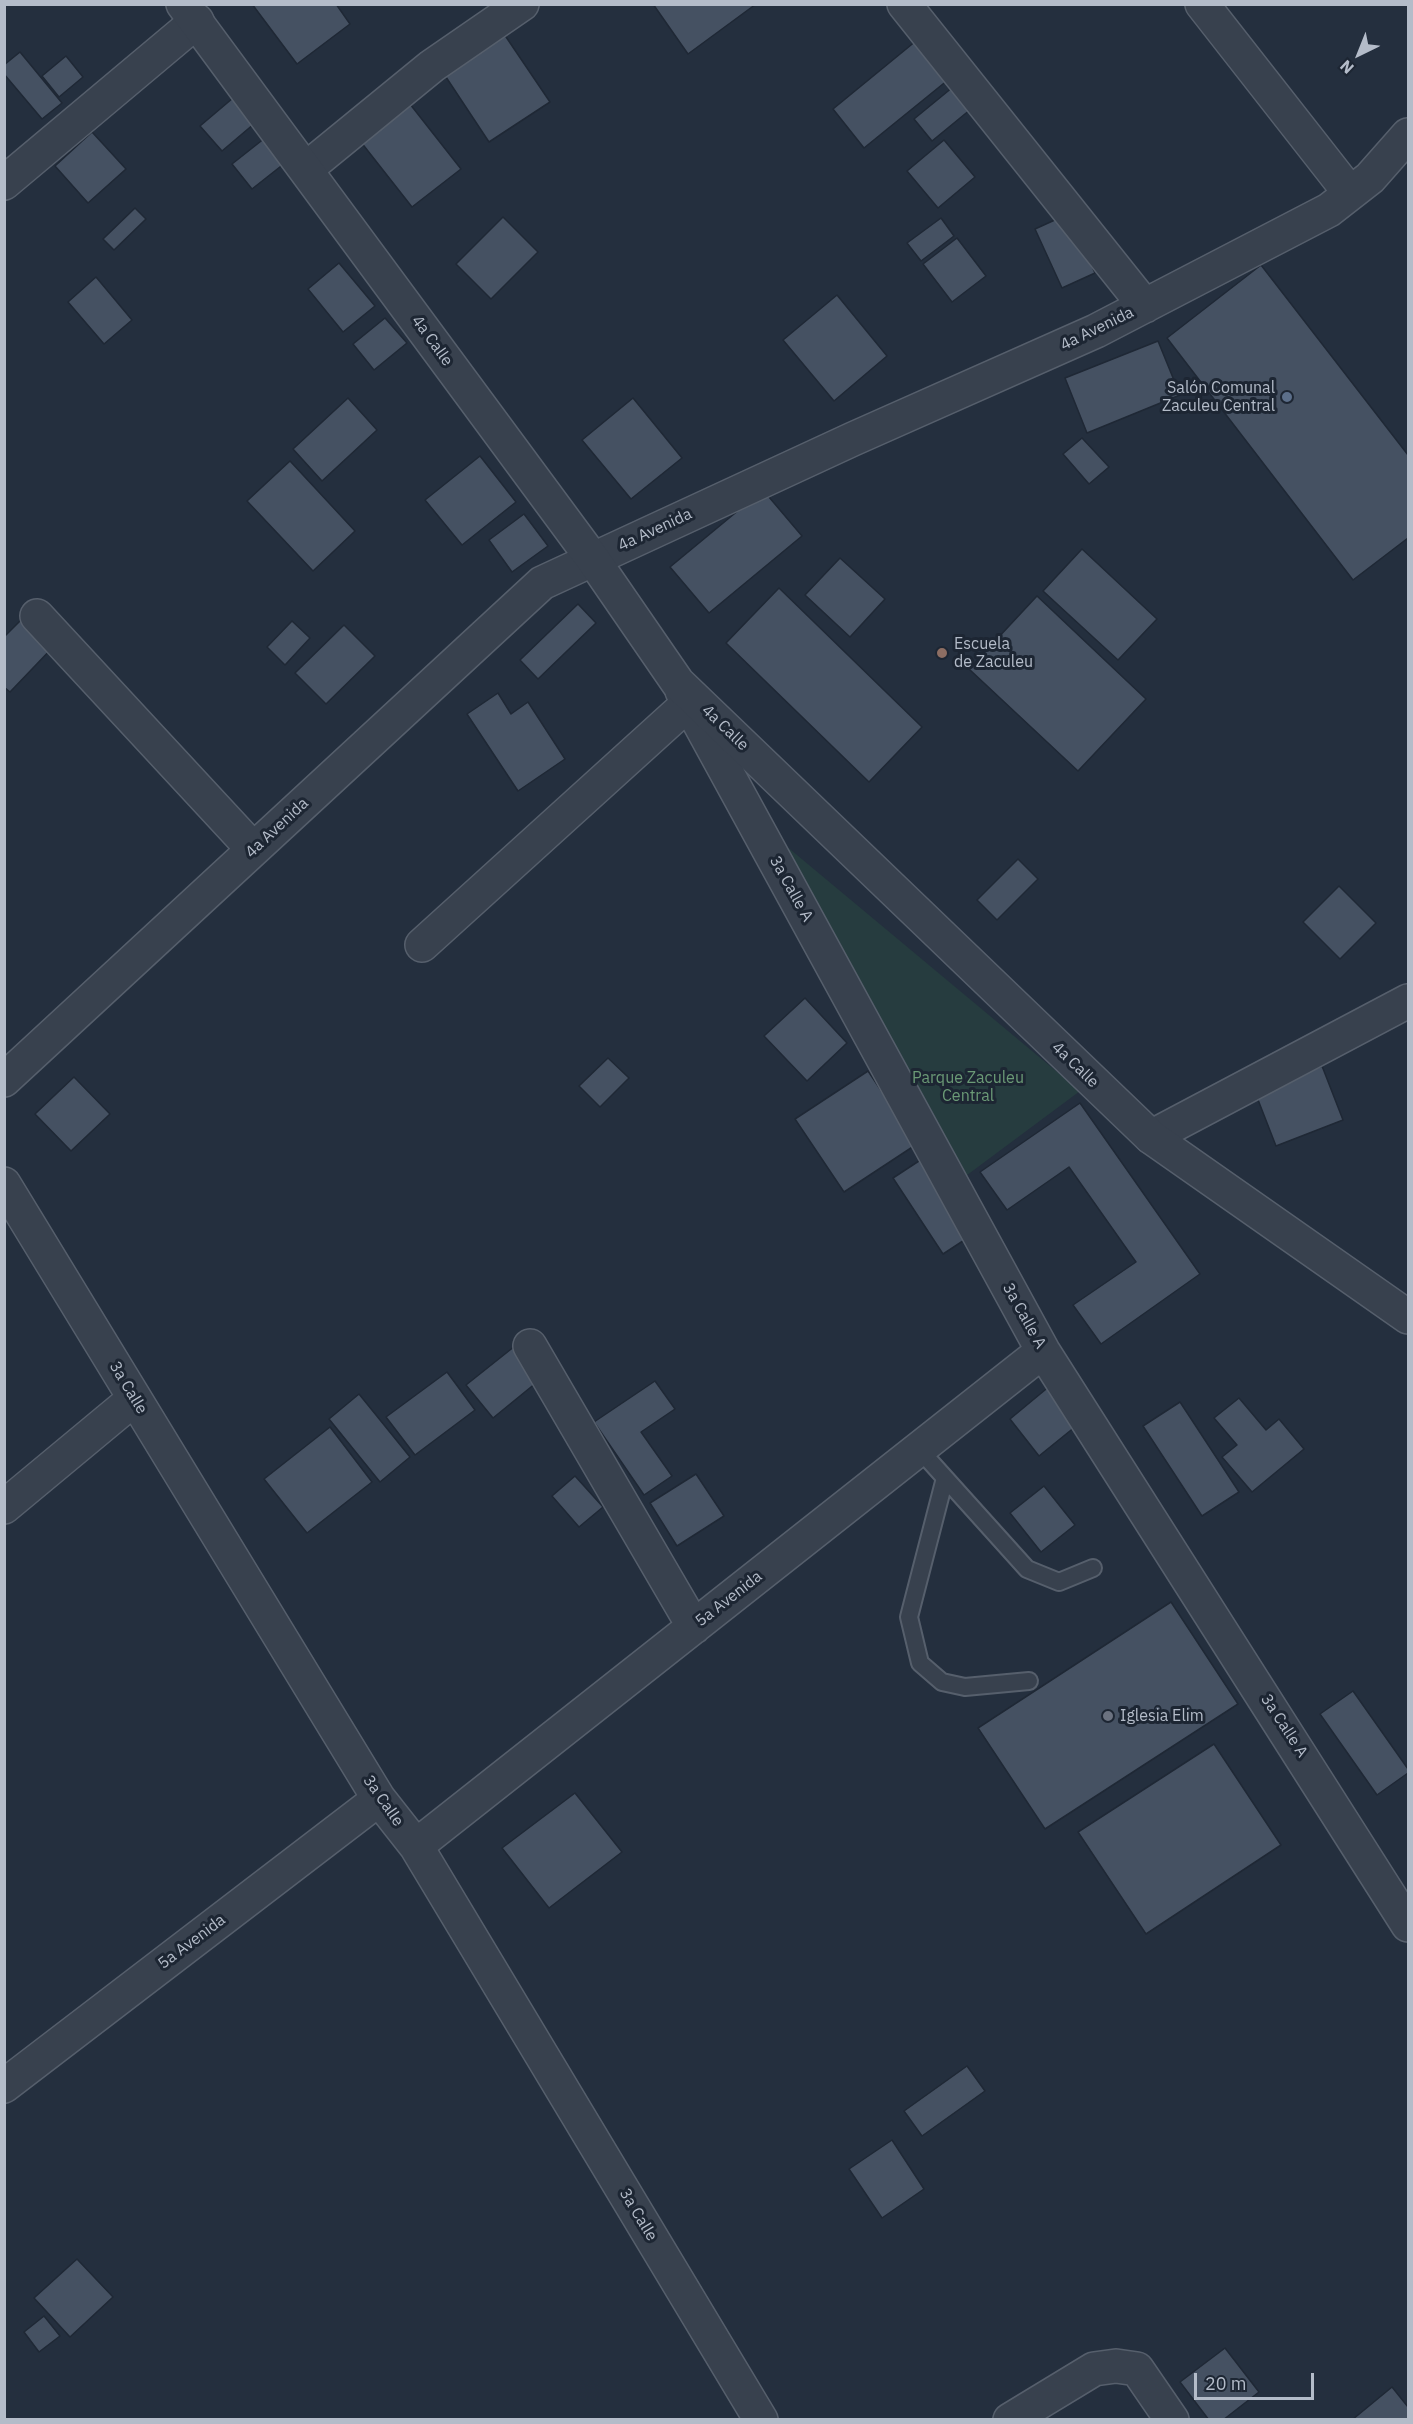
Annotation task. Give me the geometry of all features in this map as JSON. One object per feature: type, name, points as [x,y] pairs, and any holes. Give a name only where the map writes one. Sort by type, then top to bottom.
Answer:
[{"type":"street","points":[[306,169],[432,66],[522,4]]},
{"type":"street","points":[[904,4],[1145,306]]},
{"type":"street","points":[[1202,4],[1350,194]]},
{"type":"street","points":[[4,183],[190,13]]},
{"type":"street","name":"4a Calle","points":[[190,13],[592,558],[683,693],[1151,1137],[1408,1317]]},
{"type":"street","name":"4a Avenida","points":[[4,1080],[542,583],[592,558],[1096,331],[1145,306],[1329,210],[1370,178],[1408,135]]},
{"type":"street","points":[[37,616],[254,849]]},
{"type":"street","points":[[422,945],[683,693]]},
{"type":"street","name":"3a Calle A","points":[[683,693],[1043,1351],[1408,1925]]},
{"type":"street","points":[[1151,1137],[1408,1002]]},
{"type":"street","name":"3a Calle","points":[[4,1184],[379,1799],[416,1846],[761,2420]]},
{"type":"street","points":[[530,1346],[694,1627]]},
{"type":"street","name":"5a Avenida","points":[[416,1846],[1043,1351]]},
{"type":"street","points":[[4,1507],[134,1399]]},
{"type":"street","name":"5a Avenida","points":[[4,2086],[379,1799]]},
{"type":"street","points":[[1010,2420],[1094,2369],[1116,2366],[1137,2369],[1172,2420]]},
{"type":"lane","points":[[919,1449],[1027,1569],[1059,1582],[1093,1568]]},
{"type":"lane","points":[[945,1478],[909,1617],[920,1663],[942,1682],[965,1687],[1029,1681]]},
{"type":"green space","name":"Parque Zaculeu Central","points":[[761,825],[1080,1091],[947,1190]]},
{"type":"building","points":[[252,4],[336,4],[350,24],[297,64]]},
{"type":"building","points":[[653,4],[756,4],[688,54]]},
{"type":"building","points":[[502,31],[550,102],[489,142],[442,71]]},
{"type":"building","points":[[922,36],[954,75],[864,148],[833,109]]},
{"type":"building","points":[[20,52],[62,103],[42,119],[4,74],[4,65]]},
{"type":"building","points":[[66,56],[83,77],[59,97],[42,76]]},
{"type":"building","points":[[953,87],[971,109],[932,141],[914,119]]},
{"type":"building","points":[[233,98],[255,123],[222,151],[200,126]]},
{"type":"building","points":[[406,99],[461,169],[412,207],[357,137]]},
{"type":"building","points":[[92,132],[126,169],[88,203],[55,166]]},
{"type":"building","points":[[270,134],[290,159],[252,189],[232,164]]},
{"type":"building","points":[[944,140],[975,177],[938,208],[907,171]]},
{"type":"building","points":[[135,208],[146,219],[114,250],[103,239]]},
{"type":"building","points":[[1068,214],[1095,273],[1062,288],[1035,229]]},
{"type":"building","points":[[503,217],[538,252],[491,299],[456,264]]},
{"type":"building","points":[[941,218],[954,236],[921,261],[907,243]]},
{"type":"building","points":[[957,238],[986,276],[952,302],[923,264]]},
{"type":"building","points":[[339,263],[375,306],[343,332],[308,289]]},
{"type":"building","name":"Salón Comunal Zaculeu Central","points":[[1261,265],[1408,455],[1408,538],[1353,580],[1167,338]]},
{"type":"building","points":[[96,277],[132,320],[104,344],[68,302]]},
{"type":"building","points":[[837,295],[887,356],[834,401],[783,340]]},
{"type":"building","points":[[385,318],[407,343],[374,370],[353,344]]},
{"type":"building","points":[[1158,341],[1180,395],[1087,433],[1065,378]]},
{"type":"building","points":[[348,398],[377,430],[322,481],[293,449]]},
{"type":"building","points":[[633,398],[682,458],[631,499],[582,440]]},
{"type":"building","points":[[1082,438],[1109,467],[1089,484],[1063,454]]},
{"type":"building","points":[[480,456],[516,502],[462,545],[425,500]]},
{"type":"building","points":[[290,461],[355,531],[313,571],[247,501]]},
{"type":"building","points":[[763,490],[802,536],[709,613],[670,567]]},
{"type":"building","points":[[524,514],[548,546],[512,572],[489,540]]},
{"type":"building","points":[[1082,549],[1157,619],[1118,660],[1043,591]]},
{"type":"building","points":[[840,558],[885,599],[850,637],[805,595]]},
{"type":"building","points":[[779,588],[922,727],[869,782],[726,643]]},
{"type":"building","points":[[1037,596],[1146,699],[1078,771],[969,669]]},
{"type":"building","points":[[578,604],[596,623],[538,679],[520,660]]},
{"type":"building","points":[[24,617],[54,646],[10,692],[4,687],[4,637]]},
{"type":"building","points":[[292,621],[310,638],[285,665],[267,647]]},
{"type":"building","points":[[344,625],[375,656],[326,704],[295,673]]},
{"type":"building","points":[[498,693],[511,714],[528,702],[565,759],[518,791],[467,714]]},
{"type":"building","points":[[1018,859],[1038,879],[997,920],[977,900]]},
{"type":"building","points":[[1339,886],[1376,923],[1340,959],[1303,922]]},
{"type":"building","points":[[805,998],[847,1043],[807,1081],[764,1036]]},
{"type":"building","points":[[608,1058],[629,1078],[600,1107],[579,1086]]},
{"type":"building","points":[[1322,1066],[1343,1120],[1276,1146],[1255,1092]]},
{"type":"building","points":[[868,1071],[917,1144],[844,1192],[795,1119]]},
{"type":"building","points":[[74,1077],[110,1114],[71,1151],[35,1114]]},
{"type":"building","points":[[1080,1103],[1200,1274],[1101,1344],[1073,1305],[1136,1262],[1069,1167],[1007,1210],[980,1172]]},
{"type":"building","points":[[922,1159],[972,1235],[943,1254],[893,1178]]},
{"type":"building","points":[[515,1346],[542,1378],[493,1418],[466,1385]]},
{"type":"building","points":[[447,1372],[475,1410],[415,1455],[386,1417]]},
{"type":"building","points":[[655,1381],[675,1409],[641,1432],[672,1476],[644,1495],[594,1422]]},
{"type":"building","points":[[1051,1385],[1081,1422],[1039,1456],[1010,1419]]},
{"type":"building","points":[[359,1394],[410,1457],[380,1482],[329,1419]]},
{"type":"building","points":[[1239,1398],[1266,1430],[1279,1419],[1304,1449],[1252,1492],[1222,1457],[1237,1445],[1214,1418]]},
{"type":"building","points":[[1180,1402],[1239,1492],[1202,1516],[1143,1426]]},
{"type":"building","points":[[330,1427],[372,1482],[307,1533],[264,1479]]},
{"type":"building","points":[[696,1474],[724,1516],[677,1546],[650,1503]]},
{"type":"building","points":[[575,1476],[603,1507],[579,1527],[552,1496]]},
{"type":"building","points":[[1044,1486],[1075,1525],[1041,1552],[1010,1513]]},
{"type":"building","name":"Iglesia Elim","points":[[1171,1602],[1238,1704],[1045,1829],[978,1728]]},
{"type":"building","points":[[1353,1691],[1408,1769],[1408,1773],[1377,1795],[1320,1714]]},
{"type":"building","points":[[1214,1744],[1281,1845],[1146,1934],[1078,1832]]},
{"type":"building","points":[[575,1793],[622,1852],[549,1908],[502,1848]]},
{"type":"building","points":[[967,2066],[985,2091],[922,2136],[904,2111]]},
{"type":"building","points":[[892,2140],[924,2189],[882,2218],[849,2169]]},
{"type":"building","points":[[77,2259],[113,2297],[70,2337],[34,2298]]},
{"type":"building","points":[[44,2316],[60,2336],[39,2352],[24,2332]]},
{"type":"building","points":[[1225,2348],[1259,2392],[1223,2420],[1209,2420],[1180,2382]]},
{"type":"building","points":[[1392,2387],[1408,2407],[1408,2420],[1352,2420]]},
{"type":"place","name":"Salón Comunal Zaculeu Central","points":[[1287,397]]},
{"type":"place","name":"Escuela de Zaculeu","points":[[942,653]]},
{"type":"place","name":"Iglesia Elim","points":[[1108,1716]]}]
